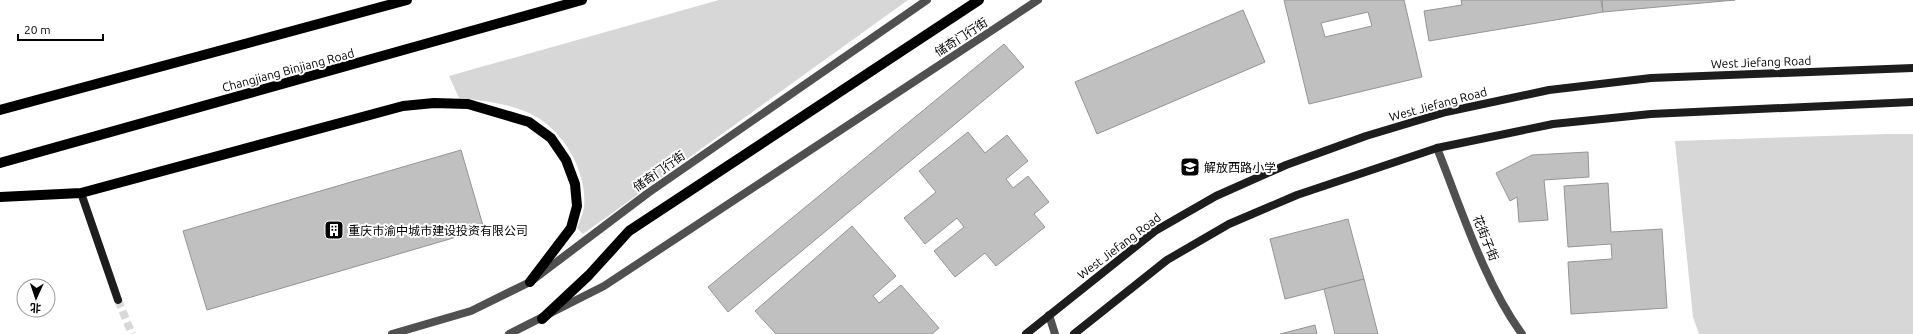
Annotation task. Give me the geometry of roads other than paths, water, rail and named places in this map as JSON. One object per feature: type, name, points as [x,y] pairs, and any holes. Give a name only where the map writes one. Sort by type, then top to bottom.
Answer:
[{"type":"main road","points":[[0,110],[407,0]]},
{"type":"main road","name":"Changjiang Binjiang Road","points":[[0,163],[582,0]]},
{"type":"main road","points":[[542,319],[589,275],[629,231],[979,0]]},
{"type":"main road","name":"West Jiefang Road","points":[[1026,334],[1155,231],[1216,196],[1286,165],[1366,136],[1446,112],[1549,90],[1651,78],[1913,68]]},
{"type":"main road","points":[[1074,334],[1167,260],[1229,224],[1297,194],[1437,148],[1553,124],[1644,114],[1913,102]]},
{"type":"main road","points":[[0,197],[81,193],[403,106],[434,103],[468,104],[529,122],[552,138],[566,160],[575,184],[577,206],[571,228],[530,282]]},
{"type":"main road","points":[[81,193],[118,300]]},
{"type":"street","name":"储奇门行街","points":[[392,334],[471,311],[530,282],[648,193],[926,0]]},
{"type":"street","name":"储奇门行街","points":[[509,334],[542,319],[604,286],[1038,0]]},
{"type":"street","name":"花街子街","points":[[1437,148],[1492,283],[1511,319],[1522,334]]},
{"type":"street","points":[[1049,315],[1055,334]]},
{"type":"tunnel","points":[[118,300],[132,334]]},
{"type":"place","name":"解放西路小学","points":[[1190,167]]},
{"type":"place","name":"重庆市渝中城市建设投资有限公司","points":[[334,230]]}]
